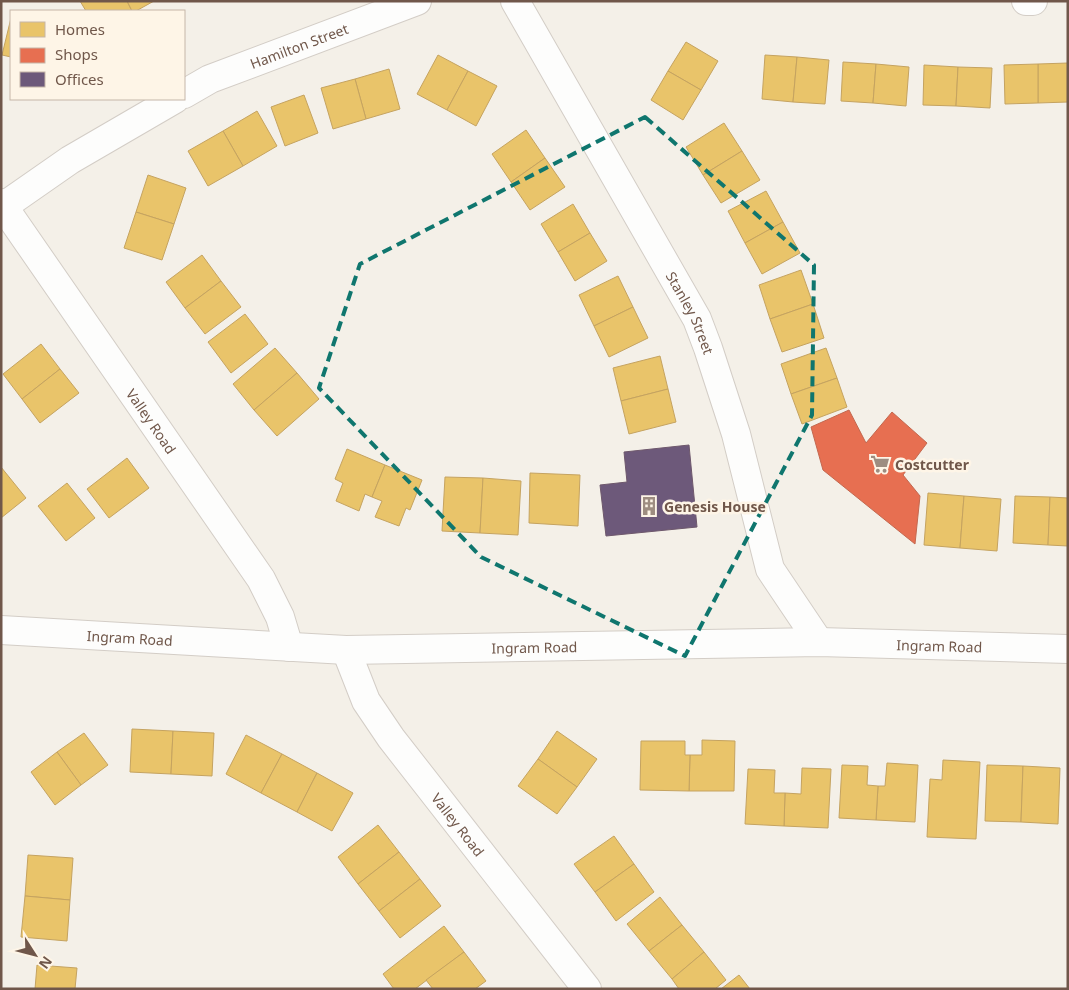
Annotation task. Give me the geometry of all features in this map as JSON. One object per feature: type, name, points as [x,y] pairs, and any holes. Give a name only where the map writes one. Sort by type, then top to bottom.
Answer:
[{"type":"street","name":"Hamilton Street","points":[[185,93],[210,79],[417,1]]},
{"type":"street","points":[[1026,1],[1033,1]]},
{"type":"street","name":"Stanley Street","points":[[518,2],[696,319],[708,348],[736,434],[770,569],[819,642]]},
{"type":"street","points":[[2,204],[70,160],[173,100]]},
{"type":"street","name":"Valley Road","points":[[2,204],[261,578],[280,617],[289,646]]},
{"type":"street","name":"Ingram Road","points":[[1,630],[346,650],[819,642],[1068,649]]},
{"type":"street","name":"Valley Road","points":[[346,650],[366,701],[391,738],[587,989]]},
{"type":"highlighted area","points":[[645,117],[814,265],[812,415],[685,656],[481,557],[319,388],[360,264]]},
{"type":"building: Homes","points":[[80,1],[127,1],[132,10],[85,10]]},
{"type":"building: Homes","points":[[127,1],[154,1],[138,10],[132,10]]},
{"type":"building: Homes","points":[[10,22],[10,57],[2,55]]},
{"type":"building: Homes","points":[[686,42],[718,61],[701,90],[668,71]]},
{"type":"building: Homes","points":[[438,55],[468,71],[447,110],[417,94]]},
{"type":"building: Homes","points":[[765,55],[797,57],[793,102],[762,99]]},
{"type":"building: Homes","points":[[797,57],[829,60],[825,104],[793,102]]},
{"type":"building: Homes","points":[[843,62],[876,64],[873,103],[841,101]]},
{"type":"building: Homes","points":[[1068,63],[1068,102],[1038,103],[1038,64]]},
{"type":"building: Homes","points":[[876,64],[909,67],[906,106],[873,103]]},
{"type":"building: Homes","points":[[1038,64],[1038,103],[1005,104],[1004,65]]},
{"type":"building: Homes","points":[[924,65],[958,67],[956,106],[923,105]]},
{"type":"building: Homes","points":[[958,67],[992,68],[990,108],[956,106]]},
{"type":"building: Homes","points":[[389,69],[400,109],[366,119],[355,79]]},
{"type":"building: Homes","points":[[468,71],[497,86],[476,126],[447,110]]},
{"type":"building: Homes","points":[[668,71],[701,90],[683,120],[651,100]]},
{"type":"building: Homes","points":[[355,79],[366,119],[333,129],[321,88]]},
{"type":"building: Homes","points":[[304,95],[318,133],[285,146],[271,107]]},
{"type":"building: Homes","points":[[257,111],[277,146],[243,166],[223,131]]},
{"type":"building: Homes","points":[[724,123],[742,151],[703,175],[686,147]]},
{"type":"building: Homes","points":[[526,130],[545,158],[511,182],[492,154]]},
{"type":"building: Homes","points":[[223,131],[243,166],[208,186],[188,151]]},
{"type":"building: Homes","points":[[742,151],[760,180],[721,203],[703,175]]},
{"type":"building: Homes","points":[[545,158],[565,187],[530,210],[511,182]]},
{"type":"building: Homes","points":[[148,175],[186,188],[174,224],[136,212]]},
{"type":"building: Homes","points":[[766,191],[783,222],[745,243],[728,211]]},
{"type":"building: Homes","points":[[573,204],[590,233],[558,252],[541,224]]},
{"type":"building: Homes","points":[[136,212],[174,224],[162,260],[124,248]]},
{"type":"building: Homes","points":[[783,222],[800,253],[762,274],[745,243]]},
{"type":"building: Homes","points":[[590,233],[607,261],[575,281],[558,252]]},
{"type":"building: Homes","points":[[202,255],[221,281],[185,308],[166,282]]},
{"type":"building: Homes","points":[[801,270],[813,304],[770,319],[759,285]]},
{"type":"building: Homes","points":[[618,276],[633,307],[594,326],[579,295]]},
{"type":"building: Homes","points":[[221,281],[241,307],[205,334],[185,308]]},
{"type":"building: Homes","points":[[813,304],[824,338],[782,352],[770,319]]},
{"type":"building: Homes","points":[[633,307],[648,338],[609,357],[594,326]]},
{"type":"building: Homes","points":[[245,314],[268,344],[231,373],[208,342]]},
{"type":"building: Homes","points":[[41,344],[60,369],[22,399],[3,374]]},
{"type":"building: Homes","points":[[275,348],[297,373],[254,410],[233,384]]},
{"type":"building: Homes","points":[[826,348],[837,378],[791,394],[781,364]]},
{"type":"building: Homes","points":[[660,356],[668,389],[621,401],[613,368]]},
{"type":"building: Homes","points":[[60,369],[79,393],[40,423],[22,399]]},
{"type":"building: Homes","points":[[297,373],[319,399],[277,436],[254,410]]},
{"type":"building: Homes","points":[[837,378],[847,407],[802,424],[791,394]]},
{"type":"building: Homes","points":[[668,389],[676,422],[629,434],[621,401]]},
{"type":"building: Homes","points":[[347,449],[385,465],[372,497],[365,494],[359,511],[336,501],[343,483],[335,479]]},
{"type":"building: Homes","points":[[127,458],[149,488],[109,518],[87,489]]},
{"type":"building: Homes","points":[[385,465],[422,480],[410,510],[406,508],[399,526],[375,517],[382,501],[372,497]]},
{"type":"building: Homes","points":[[1,467],[26,498],[1,518]]},
{"type":"building: Homes","points":[[530,473],[580,475],[578,526],[529,523]]},
{"type":"building: Homes","points":[[445,477],[483,478],[480,533],[442,531]]},
{"type":"building: Homes","points":[[483,478],[521,481],[518,535],[480,533]]},
{"type":"building: Homes","points":[[67,483],[95,518],[66,541],[38,506]]},
{"type":"building: Homes","points":[[928,493],[964,496],[960,548],[924,545]]},
{"type":"building: Homes","points":[[964,496],[1001,499],[997,551],[960,548]]},
{"type":"building: Homes","points":[[1015,496],[1050,497],[1048,545],[1013,543]]},
{"type":"building: Homes","points":[[1050,497],[1068,498],[1068,546],[1048,545]]},
{"type":"building: Homes","points":[[132,729],[173,731],[171,774],[130,772]]},
{"type":"building: Homes","points":[[173,731],[214,733],[212,776],[171,774]]},
{"type":"building: Homes","points":[[557,731],[597,759],[577,787],[538,759]]},
{"type":"building: Homes","points":[[84,733],[108,765],[81,785],[57,752]]},
{"type":"building: Homes","points":[[246,735],[282,754],[261,793],[226,774]]},
{"type":"building: Homes","points":[[702,740],[735,741],[734,791],[689,791],[690,755],[702,755]]},
{"type":"building: Homes","points":[[641,741],[685,741],[685,755],[690,755],[689,791],[640,790]]},
{"type":"building: Homes","points":[[57,752],[81,785],[55,805],[31,772]]},
{"type":"building: Homes","points":[[282,754],[317,773],[297,812],[261,793]]},
{"type":"building: Homes","points":[[538,759],[577,787],[557,814],[518,786]]},
{"type":"building: Homes","points":[[943,760],[980,762],[976,839],[927,837],[930,779],[942,780]]},
{"type":"building: Homes","points":[[887,763],[918,765],[915,822],[876,820],[878,786],[885,786]]},
{"type":"building: Homes","points":[[842,765],[868,766],[867,785],[878,786],[876,820],[839,818]]},
{"type":"building: Homes","points":[[987,765],[1023,766],[1021,822],[985,821]]},
{"type":"building: Homes","points":[[1023,766],[1060,768],[1058,824],[1021,822]]},
{"type":"building: Homes","points":[[802,768],[831,769],[828,828],[784,826],[785,793],[801,794]]},
{"type":"building: Homes","points":[[748,769],[775,770],[774,793],[785,793],[784,826],[745,824]]},
{"type":"building: Homes","points":[[317,773],[353,793],[332,831],[297,812]]},
{"type":"building: Homes","points":[[378,825],[399,852],[358,884],[338,857]]},
{"type":"building: Homes","points":[[614,836],[634,864],[595,892],[574,864]]},
{"type":"building: Homes","points":[[399,852],[420,879],[379,911],[358,884]]},
{"type":"building: Homes","points":[[28,855],[73,858],[70,900],[25,896]]},
{"type":"building: Homes","points":[[634,864],[654,892],[616,921],[595,892]]},
{"type":"building: Homes","points":[[420,879],[441,906],[400,938],[379,911]]},
{"type":"building: Homes","points":[[25,896],[70,900],[67,941],[21,937]]},
{"type":"building: Homes","points":[[660,897],[682,925],[649,951],[627,924]]},
{"type":"building: Homes","points":[[682,925],[704,952],[672,979],[649,951]]},
{"type":"building: Homes","points":[[444,926],[464,952],[415,989],[394,989],[383,974]]},
{"type":"building: Homes","points":[[464,952],[486,981],[475,989],[433,989],[426,980]]},
{"type":"building: Homes","points":[[704,952],[726,980],[715,989],[679,989],[672,979]]},
{"type":"building: Homes","points":[[37,965],[77,968],[75,989],[35,989]]},
{"type":"building: Homes","points":[[739,975],[750,989],[721,989]]},
{"type":"building: Shops","points":[[849,410],[866,443],[892,412],[927,443],[903,475],[920,496],[915,544],[823,470],[811,427]]},
{"type":"building: Offices","name":"Genesis House","points":[[689,445],[697,527],[606,536],[600,485],[627,482],[624,452]]},
{"type":"place","name":"Costcutter","points":[[880,464]]},
{"type":"place","name":"Genesis House","points":[[649,506]]}]
